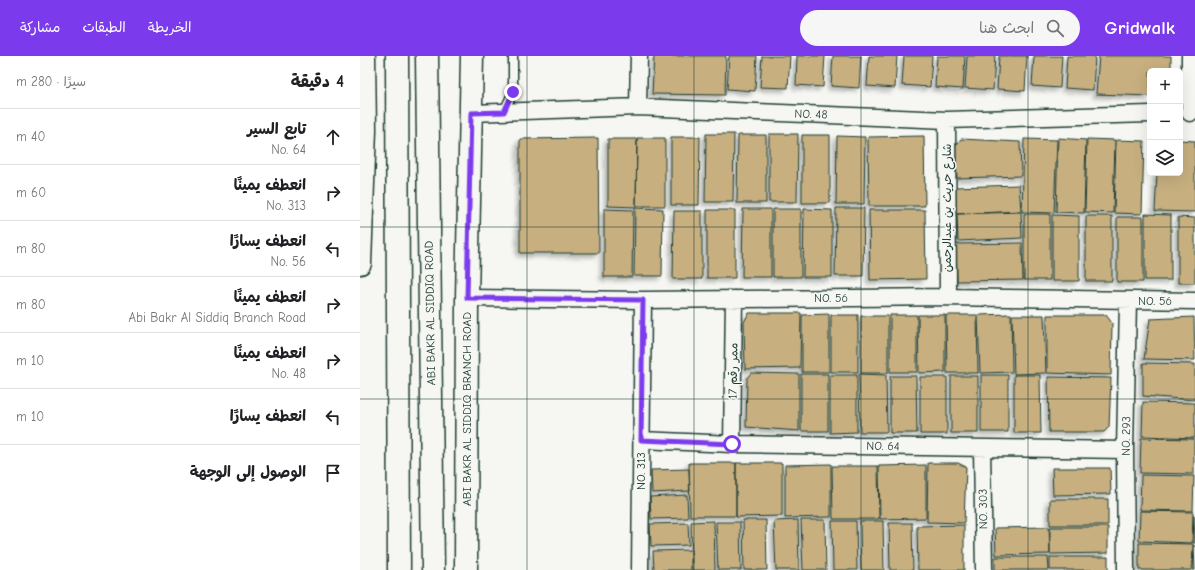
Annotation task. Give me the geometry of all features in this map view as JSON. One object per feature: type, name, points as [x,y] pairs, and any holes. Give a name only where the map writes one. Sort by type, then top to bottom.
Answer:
[{"type":"main road","points":[[360,263],[365,130],[364,56]]},
{"type":"main road","name":"ABI BAKR AL SIDDIQ BRANCH ROAD","points":[[466,570],[467,298],[472,56]]},
{"type":"main road","points":[[397,64],[398,570]]},
{"type":"main road","name":"ABI BAKR AL SIDDIQ ROAD","points":[[427,65],[433,570]]},
{"type":"street","points":[[638,107],[639,56]]},
{"type":"street","points":[[1188,113],[1190,56]]},
{"type":"street","name":"NO. 48","points":[[471,113],[638,107],[947,120],[1147,114]]},
{"type":"street","name":"شارع حريث بن عبدالرحمن","points":[[947,120],[948,297]]},
{"type":"street","name":"NO. 56","points":[[467,298],[643,300],[948,297],[1195,301]]},
{"type":"street","name":"ممر رقم 17","points":[[732,444],[734,299]]},
{"type":"street","name":"NO. 313","points":[[640,570],[643,300]]},
{"type":"street","name":"NO. 293","points":[[1126,570],[1125,450],[1128,301]]},
{"type":"street","name":"NO. 64","points":[[641,440],[732,444],[1125,450]]},
{"type":"street","name":"NO. 303","points":[[982,448],[984,570]]},
{"type":"lane","points":[[504,112],[513,92],[513,56]]},
{"type":"building","points":[[654,56],[726,56],[725,95],[652,94]]},
{"type":"building","points":[[729,56],[757,56],[755,91],[727,89]]},
{"type":"building","points":[[762,56],[790,56],[788,88],[760,87]]},
{"type":"building","points":[[797,56],[825,56],[823,87],[796,85]]},
{"type":"building","points":[[833,56],[861,56],[859,88],[831,86]]},
{"type":"building","points":[[869,56],[897,56],[895,88],[867,86]]},
{"type":"building","points":[[904,56],[932,56],[930,87],[902,85]]},
{"type":"building","points":[[937,56],[965,56],[963,89],[935,87]]},
{"type":"building","points":[[967,56],[995,56],[993,90],[965,88]]},
{"type":"building","points":[[999,56],[1027,56],[1025,91],[997,89]]},
{"type":"building","points":[[1034,56],[1062,56],[1060,88],[1032,86]]},
{"type":"building","points":[[1067,56],[1095,56],[1093,90],[1065,88]]},
{"type":"building","points":[[1099,56],[1171,56],[1171,68],[1147,68],[1147,96],[1096,94]]},
{"type":"building","points":[[706,134],[734,134],[733,202],[705,202]]},
{"type":"building","points":[[769,134],[798,134],[797,202],[769,202]]},
{"type":"building","points":[[738,135],[766,135],[766,203],[737,203]]},
{"type":"building","points":[[802,135],[830,135],[830,203],[802,203]]},
{"type":"building","points":[[837,136],[865,137],[864,204],[836,204]]},
{"type":"building","points":[[924,136],[925,206],[869,206],[868,137]]},
{"type":"building","points":[[671,137],[700,137],[699,205],[671,205]]},
{"type":"building","points":[[598,138],[599,253],[520,253],[520,139]]},
{"type":"building","points":[[637,138],[665,138],[665,206],[636,206]]},
{"type":"building","points":[[1058,138],[1086,140],[1084,213],[1056,212]]},
{"type":"building","points":[[608,139],[637,139],[636,207],[608,206]]},
{"type":"building","points":[[961,139],[1020,142],[1021,176],[957,178],[955,147]]},
{"type":"building","points":[[1024,139],[1057,140],[1054,213],[1022,212]]},
{"type":"building","points":[[1087,139],[1115,140],[1113,213],[1085,212]]},
{"type":"building","points":[[1116,140],[1144,141],[1142,214],[1114,213]]},
{"type":"building","points":[[1183,140],[1195,141],[1195,212],[1155,211],[1157,176],[1183,176]]},
{"type":"building","points":[[1019,185],[1021,211],[956,214],[955,187]]},
{"type":"building","points":[[635,208],[663,209],[662,276],[634,276]]},
{"type":"building","points":[[836,208],[864,208],[863,276],[835,276]]},
{"type":"building","points":[[604,209],[633,210],[632,277],[604,277]]},
{"type":"building","points":[[743,209],[771,209],[771,277],[742,277]]},
{"type":"building","points":[[773,209],[801,209],[801,277],[773,277]]},
{"type":"building","points":[[804,209],[832,210],[832,277],[803,277]]},
{"type":"building","points":[[707,210],[735,210],[735,278],[707,278]]},
{"type":"building","points":[[869,210],[925,210],[926,279],[870,280]]},
{"type":"building","points":[[674,211],[702,211],[702,279],[673,279]]},
{"type":"building","points":[[1021,212],[1022,238],[958,241],[957,214]]},
{"type":"building","points":[[1024,214],[1050,214],[1050,280],[1024,280]]},
{"type":"building","points":[[1145,214],[1171,215],[1171,280],[1145,280]]},
{"type":"building","points":[[1052,215],[1079,216],[1079,281],[1052,281]]},
{"type":"building","points":[[1086,216],[1112,216],[1112,281],[1086,281]]},
{"type":"building","points":[[1117,217],[1143,217],[1143,282],[1117,282]]},
{"type":"building","points":[[1178,217],[1195,218],[1195,283],[1178,283]]},
{"type":"building","points":[[1022,243],[1023,280],[957,281],[956,244]]},
{"type":"building","points":[[749,313],[801,313],[800,368],[745,369],[744,322]]},
{"type":"building","points":[[829,314],[829,372],[802,372],[802,315]]},
{"type":"building","points":[[1011,314],[1012,372],[980,373],[978,315]]},
{"type":"building","points":[[831,315],[858,315],[858,372],[831,372]]},
{"type":"building","points":[[890,315],[917,315],[917,372],[890,372]]},
{"type":"building","points":[[918,315],[945,315],[945,372],[919,373]]},
{"type":"building","points":[[946,315],[977,315],[978,373],[947,373]]},
{"type":"building","points":[[1012,315],[1044,315],[1046,373],[1014,374]]},
{"type":"building","points":[[1047,315],[1106,315],[1112,323],[1111,375],[1047,373]]},
{"type":"building","points":[[861,316],[888,316],[888,373],[861,373]]},
{"type":"building","points":[[1194,317],[1195,360],[1144,359],[1150,319]]},
{"type":"building","points":[[1143,363],[1195,364],[1195,400],[1143,396]]},
{"type":"building","points":[[751,373],[799,374],[799,431],[746,427],[747,378]]},
{"type":"building","points":[[801,374],[828,374],[828,431],[801,431]]},
{"type":"building","points":[[859,374],[886,375],[887,432],[860,432]]},
{"type":"building","points":[[830,375],[857,375],[857,432],[830,433]]},
{"type":"building","points":[[981,375],[1008,375],[1008,432],[981,432]]},
{"type":"building","points":[[1014,375],[1040,375],[1041,433],[1014,433]]},
{"type":"building","points":[[890,376],[916,376],[917,433],[890,433]]},
{"type":"building","points":[[951,376],[978,376],[978,433],[951,433]]},
{"type":"building","points":[[920,377],[947,377],[947,434],[920,434]]},
{"type":"building","points":[[1048,377],[1111,378],[1109,427],[1104,432],[1049,432]]},
{"type":"building","points":[[1143,402],[1195,403],[1195,438],[1142,436]]},
{"type":"building","points":[[1141,438],[1194,439],[1194,474],[1140,473]]},
{"type":"building","points":[[689,463],[736,463],[736,516],[690,516]]},
{"type":"building","points":[[736,463],[782,463],[782,516],[736,517]]},
{"type":"building","points":[[928,463],[958,463],[966,467],[964,523],[927,522]]},
{"type":"building","points":[[831,464],[831,517],[785,518],[785,465]]},
{"type":"building","points":[[926,465],[926,518],[880,519],[879,466]]},
{"type":"building","points":[[832,466],[878,466],[879,519],[833,519]]},
{"type":"building","points":[[1052,468],[1110,468],[1111,494],[1053,495]]},
{"type":"building","points":[[689,469],[690,491],[652,493],[651,470]]},
{"type":"building","points":[[1141,475],[1194,476],[1193,511],[1140,510]]},
{"type":"building","points":[[687,495],[688,518],[651,519],[650,497]]},
{"type":"building","points":[[1050,499],[1108,499],[1108,525],[1050,525]]},
{"type":"building","points":[[1140,511],[1193,512],[1192,543],[1139,541]]},
{"type":"building","points":[[1194,515],[1195,543],[1193,543]]},
{"type":"building","points":[[743,520],[766,520],[767,570],[744,570]]},
{"type":"building","points":[[798,520],[799,570],[776,570],[774,521]]},
{"type":"building","points":[[801,520],[825,520],[826,570],[803,570]]},
{"type":"building","points":[[714,521],[715,570],[692,570],[691,522]]},
{"type":"building","points":[[832,521],[856,521],[857,570],[833,570]]},
{"type":"building","points":[[860,521],[883,521],[884,570],[861,570]]},
{"type":"building","points":[[716,522],[740,522],[741,570],[718,570]]},
{"type":"building","points":[[688,523],[689,545],[651,546],[650,524]]},
{"type":"building","points":[[889,523],[912,523],[913,570],[890,570]]},
{"type":"building","points":[[964,525],[964,570],[918,570],[917,526]]},
{"type":"building","points":[[1049,527],[1050,554],[996,555],[995,528]]},
{"type":"building","points":[[1050,527],[1108,527],[1108,553],[1050,554]]},
{"type":"building","points":[[1139,543],[1193,544],[1192,570],[1139,570]]},
{"type":"building","points":[[1194,545],[1195,570],[1193,570]]},
{"type":"building","points":[[691,550],[691,570],[654,570],[653,551]]},
{"type":"building","points":[[995,557],[1048,557],[1049,570],[995,570]]},
{"type":"building","points":[[1050,557],[1108,557],[1108,570],[1050,570]]},
{"type":"route","points":[[513,92],[504,112],[471,113],[467,298],[643,300],[641,440],[732,444]]}]
